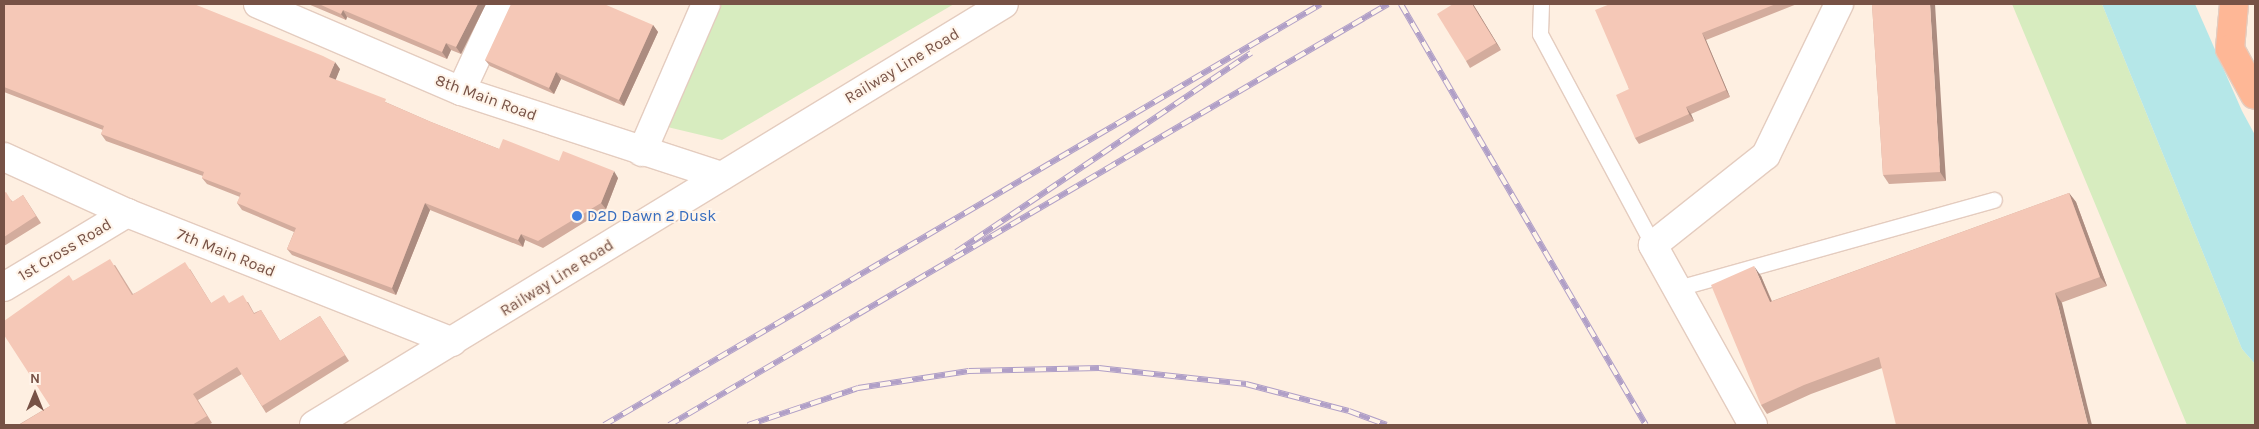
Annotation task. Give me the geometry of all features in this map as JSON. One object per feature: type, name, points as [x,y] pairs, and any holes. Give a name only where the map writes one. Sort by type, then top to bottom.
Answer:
[{"type":"highway","points":[[2234,4],[2230,49],[2255,94]]},
{"type":"street","name":"8th Main Road","points":[[258,4],[460,91],[642,152],[721,176]]},
{"type":"street","points":[[460,91],[501,4]]},
{"type":"street","points":[[642,152],[706,4]]},
{"type":"street","name":"Railway Line Road","points":[[314,425],[1004,4]]},
{"type":"street","points":[[1753,425],[1653,244],[1766,155],[1839,4]]},
{"type":"street","name":"7th Main Road","points":[[4,157],[127,213],[452,342]]},
{"type":"street","name":"1st Cross Road","points":[[4,287],[127,213]]},
{"type":"lane","points":[[1540,4],[1540,34],[1653,244]]},
{"type":"lane","points":[[1678,288],[1994,200]]},
{"type":"green space","points":[[713,4],[954,4],[722,140],[659,125]]},
{"type":"green space","points":[[2012,4],[2102,4],[2242,349],[2255,364],[2255,425],[2187,425]]},
{"type":"water","points":[[2102,4],[2255,4],[2255,364],[2242,349]]},
{"type":"pier","points":[[2195,4],[2255,4],[2255,135],[2242,111]]},
{"type":"building","points":[[4,4],[194,4],[323,56],[335,62],[329,77],[386,99],[385,102],[431,122],[499,149],[503,139],[559,161],[563,151],[614,171],[601,203],[538,241],[521,234],[518,240],[425,203],[392,288],[287,249],[296,228],[237,203],[241,193],[202,178],[204,172],[101,134],[104,126],[4,87]]},
{"type":"building","points":[[319,4],[478,4],[456,47],[446,43],[442,52],[343,10],[341,14]]},
{"type":"building","points":[[511,4],[604,4],[653,25],[619,100],[556,72],[549,88],[485,60]]},
{"type":"building","points":[[1453,4],[1472,4],[1496,43],[1466,61],[1437,14]]},
{"type":"building","points":[[1610,4],[1776,4],[1702,33],[1726,90],[1686,107],[1689,114],[1635,138],[1616,95],[1629,89],[1595,10]]},
{"type":"building","points":[[1872,4],[1930,4],[1940,172],[1883,175]]},
{"type":"building","points":[[6,192],[12,202],[23,195],[36,216],[4,237],[4,193]]},
{"type":"building","points":[[2069,193],[2100,277],[2055,293],[2088,425],[1896,425],[1879,357],[1804,385],[1761,405],[1711,285],[1754,266],[1770,302]]},
{"type":"building","points":[[110,259],[132,295],[185,262],[211,303],[224,295],[229,303],[243,295],[254,314],[261,310],[280,341],[320,316],[345,355],[262,406],[237,367],[193,394],[207,416],[192,425],[19,425],[50,406],[4,335],[4,321],[69,275],[73,281]]},
{"type":"railway","points":[[604,425],[1321,4]]},
{"type":"railway","points":[[669,425],[1388,4]]},
{"type":"railway","points":[[1401,4],[1646,425]]},
{"type":"railway","points":[[956,252],[1251,53]]},
{"type":"railway","points":[[748,425],[858,388],[969,371],[1099,368],[1246,384],[1349,411],[1387,425]]},
{"type":"place","name":"D2D Dawn 2 Dusk","points":[[577,216]]}]
